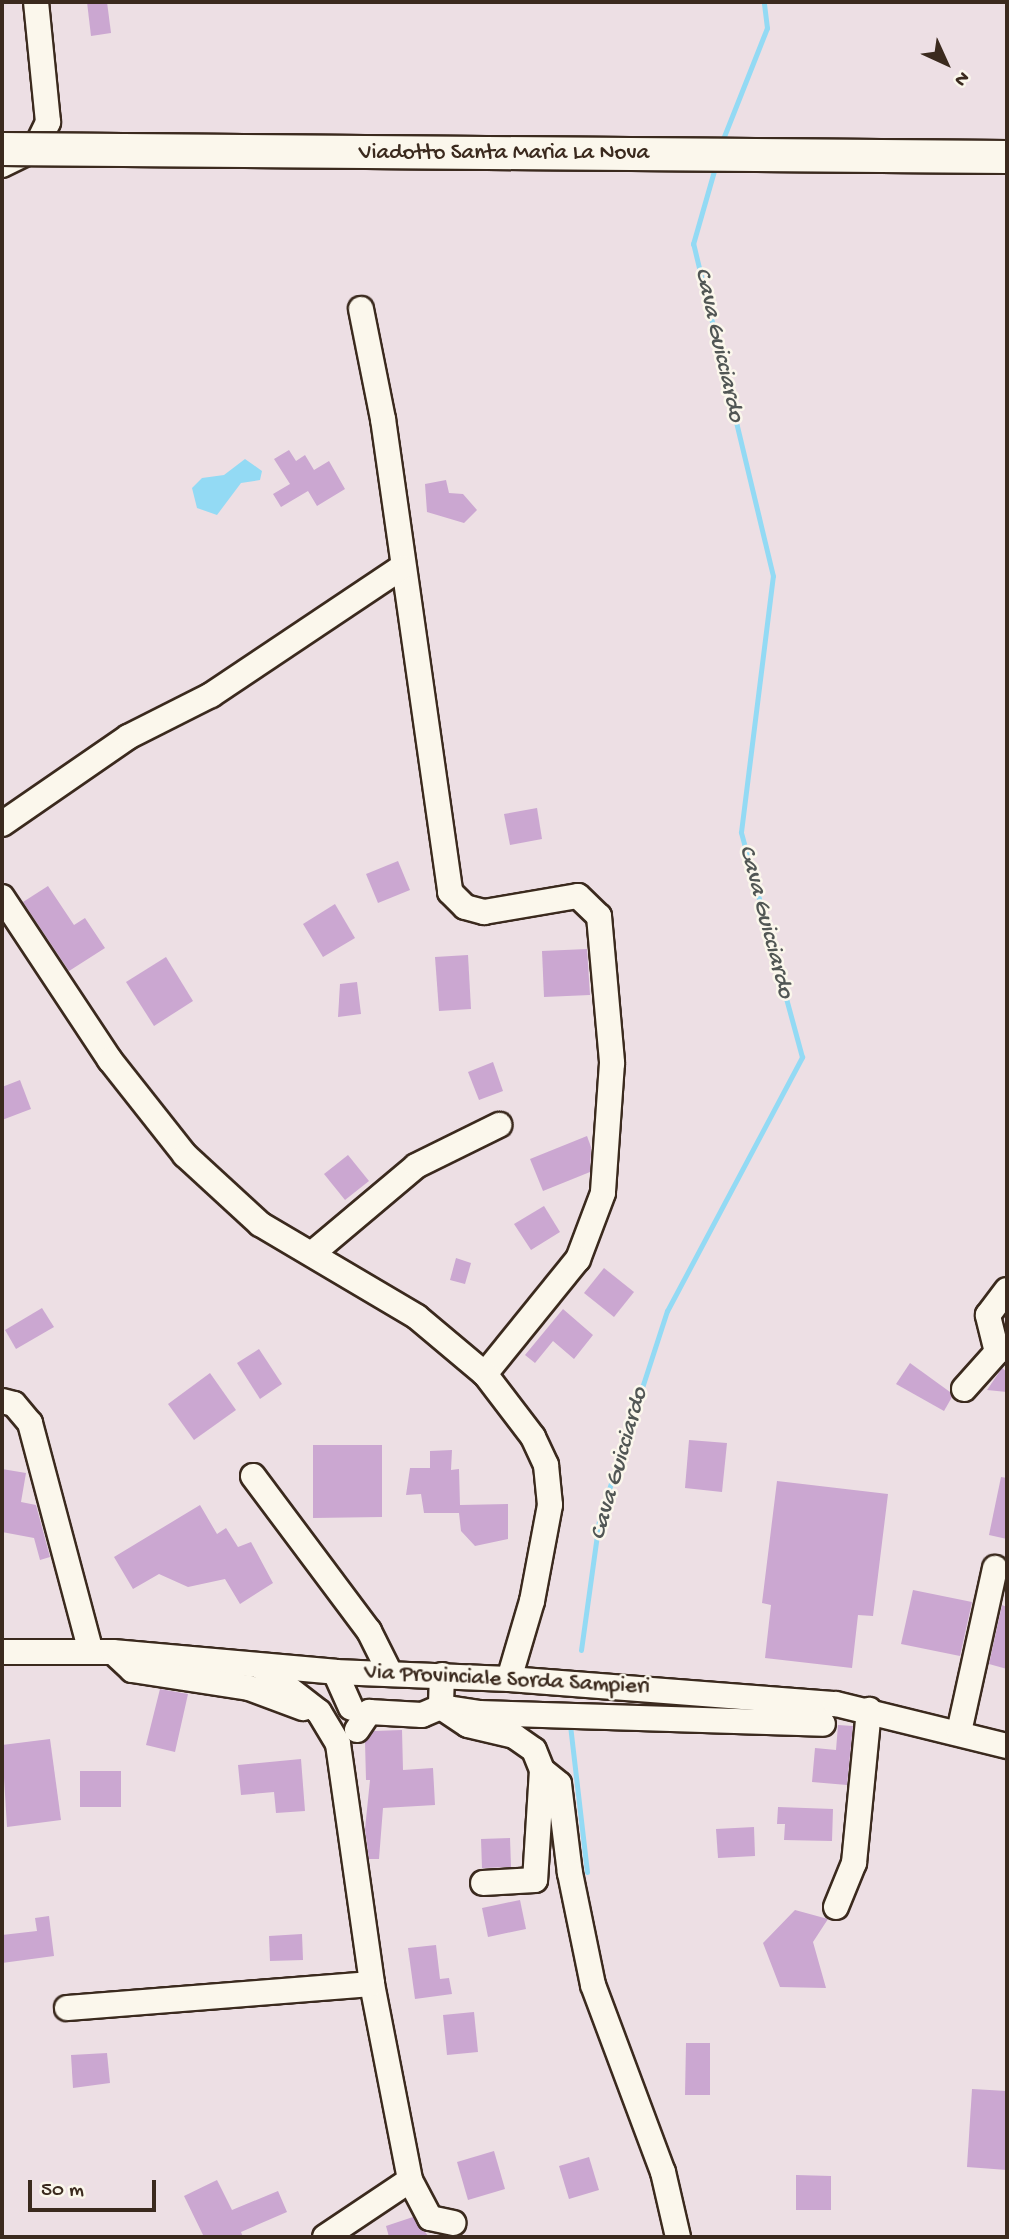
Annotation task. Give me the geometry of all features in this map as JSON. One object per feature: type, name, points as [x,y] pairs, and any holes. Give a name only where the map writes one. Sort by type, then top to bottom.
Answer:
[{"type":"main road","name":"Viadotto Santa Maria La Nova","points":[[2,149],[1007,156]]},
{"type":"street","points":[[2,165],[34,149],[48,122],[36,2]]},
{"type":"street","points":[[361,309],[383,419],[401,568],[450,891],[465,907],[484,912],[578,896],[599,916],[612,1063],[603,1193],[578,1259],[485,1374]]},
{"type":"street","points":[[2,824],[128,737],[211,695],[401,568]]},
{"type":"street","points":[[2,897],[110,1060],[185,1155],[260,1224],[314,1252],[417,1317],[485,1374],[533,1437],[546,1465],[550,1505],[532,1601],[509,1679]]},
{"type":"street","points":[[314,1252],[416,1166],[499,1125]]},
{"type":"street","points":[[964,1389],[997,1352],[988,1315],[1007,1290]]},
{"type":"street","points":[[2,1401],[14,1404],[30,1423],[102,1652],[132,1670],[249,1688],[290,1700],[338,1724],[369,1712],[422,1715],[441,1707],[479,1713],[823,1724]]},
{"type":"street","points":[[253,1476],[369,1631],[396,1673],[338,1724]]},
{"type":"street","points":[[959,1732],[995,1568]]},
{"type":"street","name":"Via Provinciale Sorda Sampieri","points":[[2,1652],[102,1652],[335,1672],[509,1679],[869,1710],[1007,1746]]},
{"type":"street","points":[[254,1663],[281,1679],[338,1724]]},
{"type":"street","points":[[335,1672],[338,1724],[372,1984],[410,2179],[430,2218],[453,2223]]},
{"type":"street","points":[[441,1707],[442,1675]]},
{"type":"street","points":[[441,1707],[468,1725],[514,1737],[534,1750],[542,1770],[536,1880],[483,1883]]},
{"type":"street","points":[[836,1907],[854,1863],[869,1710]]},
{"type":"street","points":[[542,1770],[559,1784],[570,1873],[593,1985],[663,2172],[678,2237]]},
{"type":"street","points":[[66,2008],[372,1984]]},
{"type":"street","points":[[326,2237],[410,2179]]},
{"type":"water","points":[[245,459],[262,471],[260,480],[241,483],[217,515],[197,508],[192,488],[202,478],[224,475]]},
{"type":"building","points":[[87,2],[107,2],[111,33],[91,36]]},
{"type":"building","points":[[289,450],[296,461],[305,455],[314,470],[329,461],[345,489],[317,506],[308,491],[281,507],[273,494],[290,484],[274,459]]},
{"type":"building","points":[[446,480],[449,493],[463,494],[477,510],[464,523],[427,512],[425,484]]},
{"type":"building","points":[[537,808],[542,839],[510,845],[504,814]]},
{"type":"building","points":[[398,861],[410,890],[378,903],[366,874]]},
{"type":"building","points":[[48,886],[74,925],[85,918],[105,948],[69,971],[23,902]]},
{"type":"building","points":[[335,904],[355,938],[323,957],[303,924]]},
{"type":"building","points":[[587,949],[590,995],[544,997],[542,951]]},
{"type":"building","points":[[468,955],[471,1009],[439,1011],[435,957]]},
{"type":"building","points":[[166,957],[193,1001],[154,1026],[126,982]]},
{"type":"building","points":[[357,982],[361,1014],[338,1017],[340,984]]},
{"type":"building","points":[[493,1062],[503,1091],[479,1100],[468,1072]]},
{"type":"building","points":[[20,1080],[31,1109],[2,1120],[2,1087]]},
{"type":"building","points":[[587,1136],[591,1147],[590,1172],[543,1191],[530,1159]]},
{"type":"building","points":[[348,1155],[369,1181],[345,1200],[324,1174]]},
{"type":"building","points":[[544,1206],[560,1232],[531,1250],[514,1224]]},
{"type":"building","points":[[456,1258],[471,1263],[465,1284],[450,1280]]},
{"type":"building","points":[[604,1268],[634,1292],[614,1317],[584,1293]]},
{"type":"building","points":[[42,1308],[54,1327],[16,1349],[5,1330]]},
{"type":"building","points":[[563,1309],[593,1335],[574,1359],[553,1341],[535,1363],[525,1355]]},
{"type":"building","points":[[259,1349],[282,1384],[260,1399],[237,1363]]},
{"type":"building","points":[[910,1363],[950,1392],[952,1397],[944,1411],[896,1384]]},
{"type":"building","points":[[1002,1368],[1007,1372],[1007,1392],[987,1390]]},
{"type":"building","points":[[210,1373],[236,1410],[194,1440],[168,1404]]},
{"type":"building","points":[[689,1440],[727,1443],[722,1492],[685,1488]]},
{"type":"building","points":[[313,1445],[382,1445],[382,1517],[313,1518]]},
{"type":"building","points":[[452,1450],[451,1470],[459,1469],[460,1505],[508,1504],[508,1539],[475,1546],[461,1531],[459,1513],[424,1513],[421,1494],[406,1495],[410,1468],[430,1468],[430,1451]]},
{"type":"building","points":[[2,1469],[26,1473],[21,1502],[36,1505],[50,1557],[40,1560],[34,1538],[2,1532]]},
{"type":"building","points":[[1001,1477],[1007,1478],[1007,1539],[989,1535]]},
{"type":"building","points":[[777,1481],[888,1494],[873,1616],[858,1615],[852,1668],[765,1658],[771,1605],[762,1603]]},
{"type":"building","points":[[200,1505],[217,1534],[226,1528],[238,1547],[251,1542],[273,1583],[240,1604],[225,1579],[188,1587],[159,1574],[133,1589],[114,1557]]},
{"type":"building","points":[[913,1590],[972,1602],[960,1656],[901,1644]]},
{"type":"building","points":[[1002,1605],[1007,1607],[1007,1669],[989,1664]]},
{"type":"building","points":[[160,1689],[188,1694],[175,1752],[146,1745]]},
{"type":"building","points":[[838,1725],[853,1726],[847,1785],[812,1782],[815,1748],[836,1750]]},
{"type":"building","points":[[402,1730],[403,1770],[433,1768],[435,1805],[383,1808],[379,1859],[369,1859],[365,1829],[370,1780],[366,1780],[365,1742],[374,1731]]},
{"type":"building","points":[[50,1739],[61,1820],[7,1827],[2,1745]]},
{"type":"building","points":[[301,1759],[305,1811],[276,1813],[274,1792],[241,1795],[238,1765]]},
{"type":"building","points":[[80,1771],[121,1771],[121,1807],[80,1807]]},
{"type":"building","points":[[778,1807],[833,1809],[832,1841],[784,1840],[785,1824],[777,1824]]},
{"type":"building","points":[[754,1827],[755,1856],[718,1858],[716,1829]]},
{"type":"building","points":[[510,1838],[511,1867],[482,1868],[481,1839]]},
{"type":"building","points":[[520,1900],[526,1929],[488,1937],[482,1908]]},
{"type":"building","points":[[795,1910],[828,1919],[813,1942],[826,1988],[780,1987],[763,1943]]},
{"type":"building","points":[[49,1916],[54,1956],[2,1963],[2,1935],[37,1931],[35,1918]]},
{"type":"building","points":[[302,1934],[303,1960],[270,1961],[269,1936]]},
{"type":"building","points":[[436,1945],[440,1979],[449,1978],[452,1994],[415,1999],[408,1948]]},
{"type":"building","points":[[474,2012],[478,2052],[447,2055],[443,2015]]},
{"type":"building","points":[[686,2043],[710,2043],[710,2095],[685,2095]]},
{"type":"building","points":[[107,2053],[110,2083],[73,2088],[71,2055]]},
{"type":"building","points":[[972,2089],[1007,2091],[1007,2170],[967,2167]]},
{"type":"building","points":[[494,2151],[505,2189],[468,2200],[457,2162]]},
{"type":"building","points":[[589,2157],[599,2190],[569,2199],[559,2166]]},
{"type":"building","points":[[796,2175],[831,2176],[831,2210],[796,2210]]},
{"type":"building","points":[[217,2180],[232,2210],[278,2191],[287,2212],[241,2232],[243,2237],[204,2237],[184,2196]]},
{"type":"building","points":[[413,2217],[429,2237],[389,2237],[386,2226]]},
{"type":"waterway","name":"Cava Guicciardo","points":[[721,144],[767,28],[764,2]]},
{"type":"waterway","name":"Cava Guicciardo","points":[[581,1650],[599,1520],[667,1311],[802,1057],[741,832],[773,576],[693,244],[716,164]]},
{"type":"waterway","name":"Cava Guicciardo","points":[[570,1725],[587,1872]]}]
